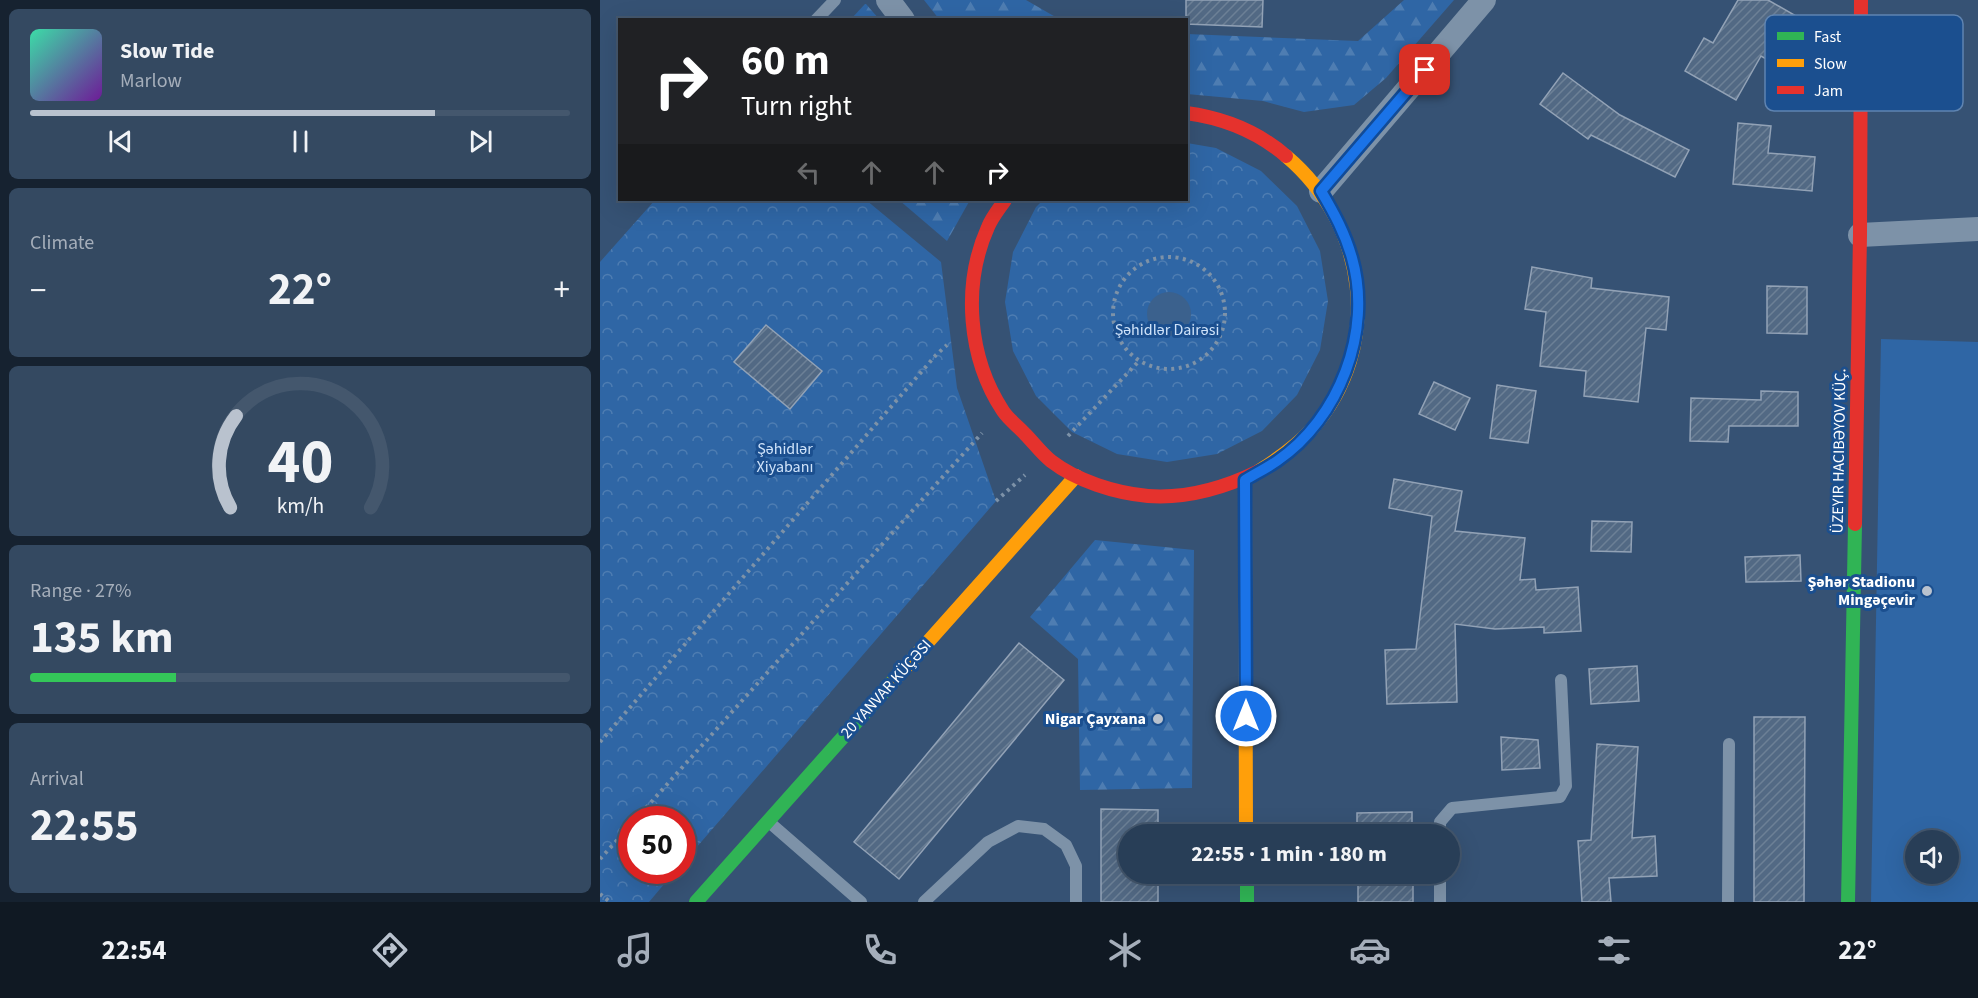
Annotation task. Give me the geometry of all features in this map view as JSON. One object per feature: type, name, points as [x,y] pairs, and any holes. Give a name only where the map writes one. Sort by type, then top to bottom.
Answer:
[{"type":"main road","points":[[1861,0],[1861,15]]},
{"type":"main road","points":[[1848,902],[1861,111]]},
{"type":"main road","points":[[1004,201],[987,227],[971,289],[977,352],[1003,410],[1047,457],[1076,476],[1108,489],[1143,496],[1178,497],[1212,491],[1245,480],[1278,461],[1306,435],[1329,405],[1346,372],[1356,335],[1358,297],[1353,260],[1340,224],[1321,191],[1296,163],[1266,140],[1232,123],[1188,113]]},
{"type":"main road","name":"20 YANVAR KÜÇƏSI","points":[[696,902],[1076,476]]},
{"type":"main road","points":[[1245,480],[1246,824]]},
{"type":"main road","points":[[1247,884],[1247,902]]},
{"type":"street","points":[[888,0],[902,18]]},
{"type":"street","points":[[1321,191],[1484,0]]},
{"type":"street","points":[[1860,235],[1978,229]]},
{"type":"lane","points":[[818,18],[835,0]]},
{"type":"lane","points":[[1440,824],[1452,808],[1560,797],[1566,786],[1561,680]]},
{"type":"lane","points":[[1728,902],[1729,744]]},
{"type":"lane","points":[[768,821],[861,902]]},
{"type":"lane","points":[[924,902],[988,842],[1018,826],[1044,829],[1066,845],[1076,866],[1076,902]]},
{"type":"lane","points":[[1440,884],[1440,902]]},
{"type":"path","points":[[1167,257],[1183,259],[1198,265],[1210,275],[1222,296],[1225,320],[1221,335],[1212,349],[1200,359],[1186,366],[1170,369],[1154,367],[1139,361],[1118,337],[1113,322],[1113,306],[1121,284],[1137,266],[1152,259],[1167,257]]},
{"type":"path","points":[[600,742],[936,355],[974,321]]},
{"type":"path","points":[[1064,439],[1139,361]]},
{"type":"path","points":[[648,806],[1003,410]]},
{"type":"path","points":[[996,501],[1030,470]]},
{"type":"path","points":[[600,859],[618,839]]},
{"type":"path","points":[[600,894],[610,902]]},
{"type":"green space","points":[[924,0],[1026,0],[1057,18],[938,18]]},
{"type":"green space","points":[[1404,0],[1454,0],[1386,78],[1354,105],[1304,112],[1263,101],[1188,94],[1188,34],[1358,41]]},
{"type":"green space","points":[[866,4],[878,18],[852,18]]},
{"type":"green space","name":"Şəhidlər Dairəsi","points":[[1188,143],[1216,148],[1261,171],[1297,206],[1320,251],[1328,301],[1320,350],[1297,395],[1262,431],[1217,454],[1167,462],[1117,454],[1072,432],[1036,396],[1013,351],[1005,302],[1013,252],[1036,207],[1042,201],[1188,201]]},
{"type":"green space","name":"Şəhidlər Xiyabanı","points":[[654,201],[867,201],[941,262],[957,388],[996,501],[696,848],[696,806],[618,806],[618,884],[664,884],[649,902],[600,902],[600,262]]},
{"type":"green space","points":[[900,201],[969,201],[947,241]]},
{"type":"green space","name":"Şəhər Stadionu Mingəçevir","points":[[1881,339],[1978,342],[1978,902],[1871,902]]},
{"type":"green space","points":[[1095,540],[1194,550],[1192,788],[1080,790],[1078,659],[1030,617]]},
{"type":"shaded area","points":[[1169,292],[1184,299],[1191,314],[1184,329],[1169,336],[1154,329],[1147,314],[1154,299]]},
{"type":"building","points":[[1186,0],[1263,0],[1262,27],[1188,24],[1188,18],[1186,18]]},
{"type":"building","points":[[1738,0],[1768,0],[1794,15],[1765,15],[1765,58],[1761,56],[1736,100],[1685,71],[1704,38],[1713,43]]},
{"type":"building","points":[[1563,73],[1620,115],[1689,150],[1675,177],[1591,135],[1588,139],[1540,104]]},
{"type":"building","points":[[1738,123],[1771,126],[1768,153],[1815,157],[1812,191],[1733,184]]},
{"type":"building","points":[[1532,267],[1592,278],[1591,288],[1669,297],[1666,330],[1646,328],[1638,402],[1584,396],[1586,371],[1540,366],[1546,312],[1525,309]]},
{"type":"building","points":[[1767,286],[1807,287],[1807,334],[1767,333]]},
{"type":"building","points":[[766,325],[822,371],[790,409],[734,362]]},
{"type":"building","points":[[1434,382],[1470,398],[1455,430],[1419,414]]},
{"type":"building","points":[[1497,385],[1536,391],[1528,443],[1490,438]]},
{"type":"building","points":[[1761,391],[1798,392],[1798,426],[1729,426],[1728,442],[1690,441],[1691,398],[1761,400]]},
{"type":"building","points":[[1394,479],[1462,491],[1455,531],[1525,538],[1520,580],[1535,579],[1536,590],[1578,587],[1581,631],[1544,633],[1544,627],[1495,629],[1455,624],[1457,702],[1387,704],[1385,650],[1416,649],[1432,516],[1389,508]]},
{"type":"building","points":[[1592,521],[1632,522],[1631,552],[1591,551]]},
{"type":"building","points":[[1800,555],[1801,581],[1746,582],[1745,557]]},
{"type":"building","points":[[1019,643],[1064,680],[899,879],[854,842]]},
{"type":"building","points":[[1637,666],[1639,701],[1591,704],[1589,669]]},
{"type":"building","points":[[1754,717],[1805,717],[1804,902],[1754,902]]},
{"type":"building","points":[[1501,737],[1538,740],[1540,768],[1502,770]]},
{"type":"building","points":[[1597,744],[1638,747],[1632,838],[1655,836],[1657,876],[1609,878],[1611,902],[1582,902],[1578,841],[1591,840]]},
{"type":"building","points":[[1101,809],[1158,810],[1158,824],[1118,824],[1118,884],[1158,884],[1158,902],[1101,902]]},
{"type":"building","points":[[1412,812],[1412,824],[1357,824],[1357,813]]},
{"type":"building","points":[[1358,884],[1413,884],[1413,902],[1358,902]]},
{"type":"traffic: fast","points":[[1848,902],[1855,524]]},
{"type":"traffic: fast","points":[[696,902],[894,680]]},
{"type":"traffic: fast","points":[[1247,884],[1247,902]]},
{"type":"traffic: slow","points":[[1259,471],[1287,452],[1306,435],[1335,397],[1350,361],[1357,325],[1357,288],[1349,251],[1335,216],[1314,184],[1286,156]]},
{"type":"traffic: slow","points":[[894,680],[1076,476]]},
{"type":"traffic: slow","points":[[1245,480],[1246,824]]},
{"type":"traffic: jam","points":[[1861,0],[1861,15]]},
{"type":"traffic: jam","points":[[1855,524],[1861,111]]},
{"type":"traffic: jam","points":[[1188,113],[1214,118],[1239,127],[1263,139],[1286,156]]},
{"type":"traffic: jam","points":[[1004,201],[990,223],[980,249],[974,273],[972,297],[976,345],[982,368],[991,390],[1008,417],[1044,455],[1061,468],[1084,480],[1123,492],[1148,496],[1191,494],[1219,487],[1259,471]]},
{"type":"place","name":"Şəhər Stadionu Mingəçevir","points":[[1927,591]]},
{"type":"place","name":"Nigar Çayxana","points":[[1158,719]]},
{"type":"route","points":[[1246,716],[1245,480],[1278,461],[1306,435],[1329,405],[1346,372],[1356,335],[1358,297],[1353,260],[1340,224],[1321,191],[1425,70]]}]
